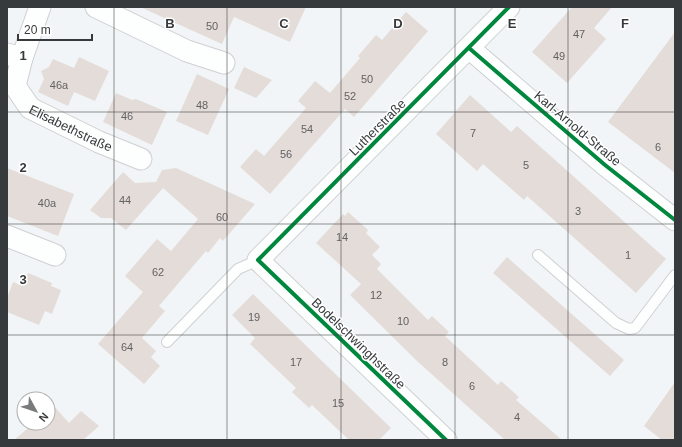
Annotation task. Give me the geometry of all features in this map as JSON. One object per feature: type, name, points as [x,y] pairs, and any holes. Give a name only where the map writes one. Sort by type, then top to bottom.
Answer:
[{"type":"street","name":"Elisabethstraße","points":[[40,7],[14,56],[15,86],[30,108],[141,159]]},
{"type":"street","points":[[96,7],[187,51],[224,63]]},
{"type":"street","name":"Lutherstraße","points":[[258,260],[509,7]]},
{"type":"street","name":"Karl-Arnold-Straße","points":[[469,48],[605,165],[675,220]]},
{"type":"street","points":[[7,236],[55,255]]},
{"type":"street","name":"Bodelschwinghstraße","points":[[258,260],[446,440]]},
{"type":"lane","points":[[538,255],[616,323],[629,329],[635,328],[675,275]]},
{"type":"lane","name":"Lutherstraße","points":[[167,342],[238,269],[258,260]]},
{"type":"building","points":[[140,7],[306,7],[290,42],[234,17],[222,44]]},
{"type":"building","points":[[572,7],[612,7],[594,28],[606,39],[567,83],[532,52]]},
{"type":"building","points":[[406,12],[428,31],[354,117],[345,109],[270,194],[240,167],[256,149],[264,156],[306,108],[298,101],[315,81],[330,93],[360,58],[358,56],[376,35],[382,40]]},
{"type":"building","points":[[675,32],[675,173],[608,122]]},
{"type":"building","points":[[79,57],[109,71],[95,101],[74,92],[68,106],[38,92],[44,79],[41,71],[49,67],[53,59],[74,68]]},
{"type":"building","points":[[244,67],[272,80],[256,98],[234,88]]},
{"type":"building","points":[[197,74],[229,89],[208,135],[176,121]]},
{"type":"building","points":[[116,93],[132,100],[136,99],[167,112],[152,145],[103,122]]},
{"type":"building","points":[[470,95],[511,132],[517,126],[666,259],[636,293],[527,196],[524,200],[483,164],[477,171],[436,134]]},
{"type":"building","points":[[7,168],[74,194],[58,236],[7,216]]},
{"type":"building","points":[[176,168],[255,204],[223,241],[220,238],[208,253],[206,251],[159,306],[165,311],[142,338],[156,351],[151,357],[160,366],[144,384],[98,344],[143,292],[125,276],[157,239],[171,251],[198,219],[163,188],[126,230],[111,218],[101,218],[90,210],[123,172],[135,183],[156,182],[162,170]]},
{"type":"building","points":[[348,212],[368,230],[366,233],[380,247],[372,255],[381,264],[377,269],[428,320],[432,316],[449,332],[445,336],[498,385],[501,381],[519,397],[516,400],[562,440],[505,440],[417,361],[350,295],[361,284],[316,243],[343,214],[345,216]]},
{"type":"building","points":[[507,257],[624,360],[610,376],[493,273]]},
{"type":"building","points":[[28,273],[52,283],[51,286],[61,290],[52,314],[45,311],[39,325],[7,312],[7,298],[13,282],[22,286]]},
{"type":"building","points":[[253,294],[391,428],[379,440],[349,440],[312,405],[309,408],[292,392],[296,388],[250,344],[255,338],[232,315]]},
{"type":"building","points":[[675,382],[675,440],[662,440],[644,426]]},
{"type":"building","points":[[56,408],[69,423],[81,411],[99,426],[83,440],[14,440],[25,431],[56,431]]},
{"type":"cycle path","points":[[446,440],[258,260],[509,7]]},
{"type":"cycle path","points":[[469,48],[605,165],[675,220]]}]
